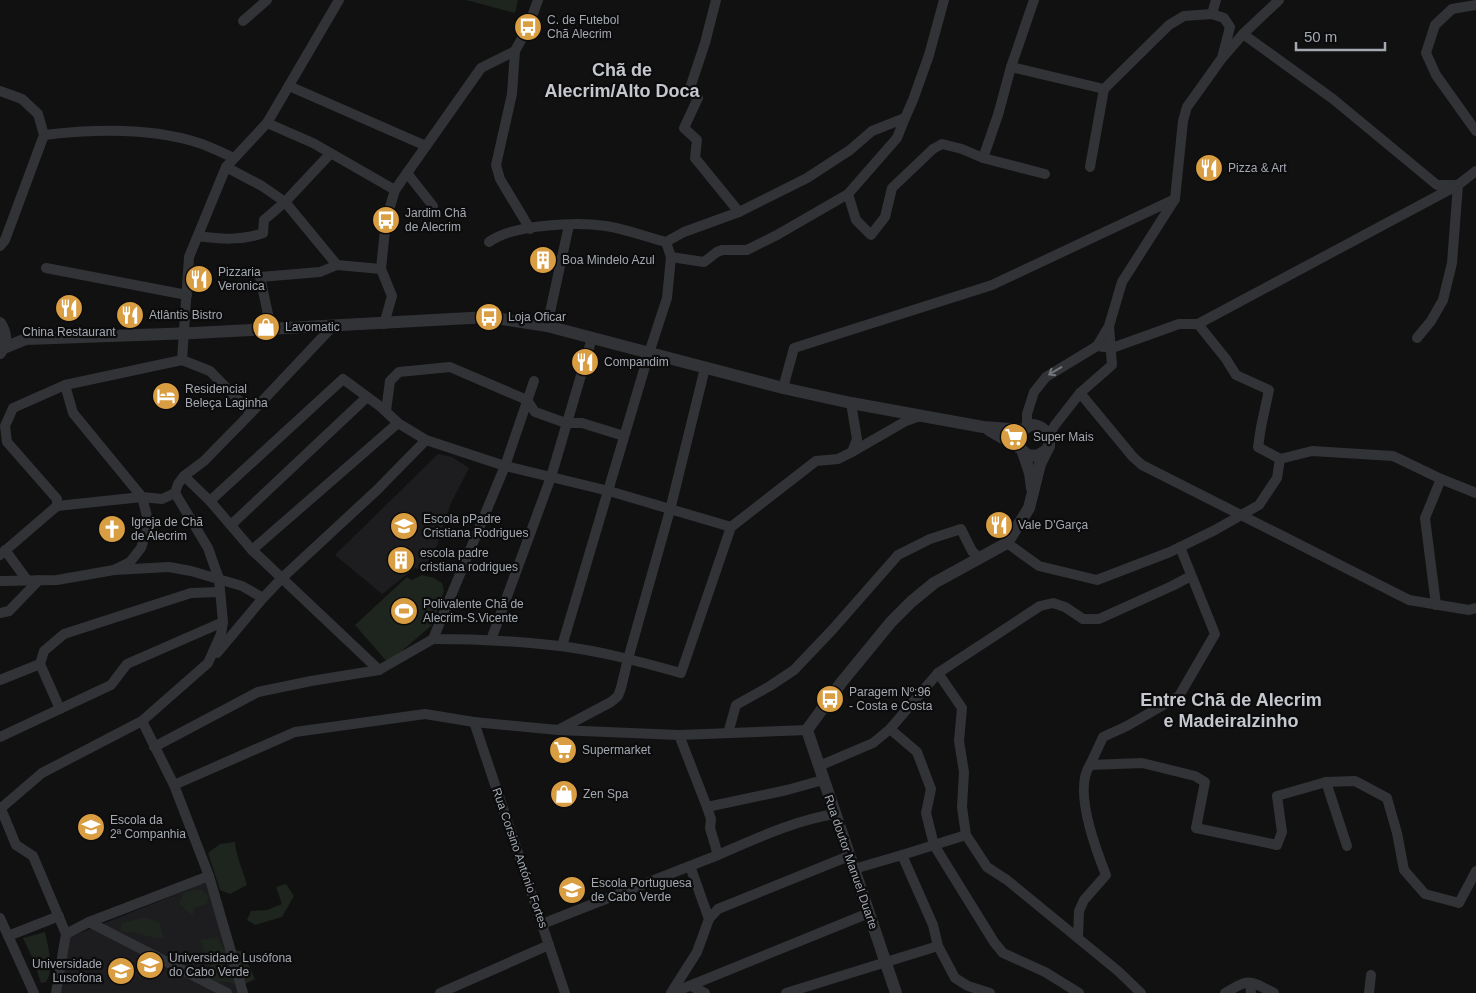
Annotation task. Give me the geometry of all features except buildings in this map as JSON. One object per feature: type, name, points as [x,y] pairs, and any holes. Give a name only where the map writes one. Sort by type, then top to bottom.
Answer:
[{"type":"street","points":[[243,22],[267,0]]},
{"type":"street","points":[[182,360],[189,257],[226,167],[267,124],[339,0]]},
{"type":"street","points":[[530,229],[500,179],[496,165],[512,94],[515,51],[528,27],[538,0]]},
{"type":"street","points":[[716,0],[705,43],[689,92],[698,98],[684,128],[697,140],[696,158],[739,212]]},
{"type":"street","points":[[671,257],[704,262],[716,252],[722,250],[747,250],[848,194],[897,138],[916,91],[944,0]]},
{"type":"street","points":[[983,158],[1034,0]]},
{"type":"street","points":[[1212,14],[1216,0]]},
{"type":"street","points":[[1032,490],[1030,473],[1018,438],[1025,428],[1034,392],[1046,377],[1097,346],[1109,326],[1122,282],[1175,199],[1183,121],[1187,107],[1222,58],[1243,34],[1279,0]]},
{"type":"street","points":[[1476,5],[1452,10],[1435,25],[1426,54],[1436,75],[1476,131]]},
{"type":"street","points":[[1090,167],[1104,89],[1169,25],[1184,16],[1212,14],[1224,18],[1230,27],[1222,58]]},
{"type":"street","points":[[1243,34],[1332,99],[1437,185],[1458,185]]},
{"type":"street","points":[[384,324],[392,296],[381,269],[386,220],[395,190],[481,68],[515,51]]},
{"type":"street","points":[[1011,67],[1104,89]]},
{"type":"street","points":[[289,86],[426,146]]},
{"type":"street","points":[[0,90],[22,99],[38,114],[44,135],[5,240],[0,246]]},
{"type":"street","points":[[489,242],[506,232],[551,224],[606,226],[666,242],[684,232],[739,212],[807,178],[850,150],[872,131],[905,118]]},
{"type":"street","points":[[267,124],[313,143],[395,190]]},
{"type":"street","points":[[44,135],[77,131],[156,134],[198,143],[234,158]]},
{"type":"street","points":[[848,194],[856,220],[871,234],[885,217],[892,188],[933,149],[942,144],[962,148],[983,158],[1045,174]]},
{"type":"street","points":[[198,236],[221,240],[248,238],[263,233],[264,220],[285,202],[330,154]]},
{"type":"street","points":[[226,167],[262,186],[285,202],[337,265]]},
{"type":"street","points":[[1097,346],[1112,348],[1179,324],[1198,324],[1458,185],[1476,172]]},
{"type":"street","points":[[407,173],[433,206]]},
{"type":"street","points":[[1416,338],[1431,321],[1443,300],[1452,263],[1458,185]]},
{"type":"street","points":[[783,388],[794,348],[992,285],[1175,199]]},
{"type":"street","points":[[547,326],[569,225]]},
{"type":"street","points":[[562,646],[667,298],[671,257],[666,242]]},
{"type":"street","points":[[271,328],[260,277],[320,272],[337,265],[381,269]]},
{"type":"street","points":[[46,268],[187,295]]},
{"type":"street","points":[[2,350],[26,339],[384,324],[489,317],[547,326],[783,388],[851,403],[983,427],[1025,428],[1037,425],[1042,427],[1049,435]]},
{"type":"street","points":[[1198,324],[1226,359],[1236,375],[1269,390],[1258,447],[1280,459],[1312,451],[1393,456],[1442,480],[1476,493]]},
{"type":"street","points":[[208,663],[221,634],[219,579],[208,548],[176,493],[178,484],[184,476],[204,460],[251,413],[334,325]]},
{"type":"street","points":[[174,785],[295,732],[425,714],[474,722],[558,730],[679,735],[807,730],[841,683],[891,622],[911,602],[934,583],[1007,543],[1029,508],[1032,490],[1049,446],[1049,435],[1080,393],[1112,365],[1109,326]]},
{"type":"street","points":[[2,327],[26,339]]},
{"type":"street","points":[[2,327],[5,342],[2,350]]},
{"type":"street","points":[[491,640],[551,477],[592,338]]},
{"type":"street","points":[[57,506],[58,499],[7,442],[3,428],[13,408],[65,384],[182,360],[210,371],[251,413]]},
{"type":"street","points":[[386,411],[390,381],[399,372],[450,367],[527,400],[535,412],[566,423],[582,423],[624,436]]},
{"type":"street","points":[[558,730],[612,702],[618,696],[670,510],[705,368]]},
{"type":"street","points":[[210,501],[343,379],[386,411],[398,423],[426,440],[505,466],[609,490],[731,527]]},
{"type":"street","points":[[433,639],[505,466],[534,381]]},
{"type":"street","points":[[65,384],[73,413],[142,496],[149,524],[142,548],[130,562],[114,570]]},
{"type":"street","points":[[1080,393],[1142,465],[1409,600],[1469,610],[1476,608]]},
{"type":"street","points":[[232,524],[367,397]]},
{"type":"street","points":[[851,403],[857,439],[852,452]]},
{"type":"street","points":[[154,747],[258,692],[311,680],[380,670],[433,639],[491,640],[562,646],[628,659],[681,673],[731,527],[816,461],[838,459],[906,421],[920,416]]},
{"type":"street","points":[[252,550],[398,423]]},
{"type":"street","points":[[983,427],[1032,456],[1037,456],[1046,450]]},
{"type":"street","points":[[56,993],[66,934],[34,856],[16,845],[0,809],[42,773],[142,721],[208,663],[282,578],[377,490],[426,440]]},
{"type":"street","points":[[1007,543],[1039,566],[1097,580],[1128,570],[1180,547],[1259,505],[1277,478],[1280,459]]},
{"type":"street","points":[[184,476],[232,524],[252,550],[380,670]]},
{"type":"street","points":[[1436,604],[1425,518],[1442,480]]},
{"type":"street","points":[[27,580],[3,553],[57,506],[142,496],[162,499],[176,493]]},
{"type":"street","points":[[728,733],[736,705],[794,670],[898,555],[930,539],[961,529],[972,551],[979,558]]},
{"type":"street","points":[[1078,938],[1080,911],[1084,900],[1106,875],[1097,852],[1084,805],[1085,772],[1103,737],[1127,726],[1179,696],[1215,634],[1180,547]]},
{"type":"street","points":[[0,581],[57,580],[114,570],[168,567],[242,586],[263,598]]},
{"type":"street","points":[[819,766],[873,743],[890,729],[938,673],[1040,606],[1053,603],[1065,607],[1083,619],[1098,619],[1191,576]]},
{"type":"street","points":[[0,613],[9,611],[39,580]]},
{"type":"street","points":[[60,709],[40,664],[44,650],[64,634],[191,593],[220,592]]},
{"type":"street","points":[[0,737],[111,684],[127,664],[222,622]]},
{"type":"street","points":[[0,680],[40,664]]},
{"type":"street","points":[[938,673],[962,708],[959,742],[964,772],[962,808],[966,835],[987,867],[1007,880],[1078,938],[1141,993]]},
{"type":"street","points":[[142,721],[174,785],[209,876],[243,993]]},
{"type":"street","name":"Rua Corsino António Fortes","points":[[474,722],[565,993]]},
{"type":"street","points":[[890,729],[917,752],[931,789],[926,813],[934,845],[994,942],[1003,953],[1045,972],[1079,993]]},
{"type":"street","name":"Rua doutor Manuel Duarte","points":[[807,730],[896,993]]},
{"type":"street","points":[[679,735],[711,819],[710,828],[718,855]]},
{"type":"street","points":[[1090,765],[1142,763],[1195,776],[1205,782],[1196,828],[1277,845],[1282,832],[1277,796],[1326,782],[1355,781],[1387,798],[1404,870],[1424,894],[1459,903],[1476,871]]},
{"type":"street","points":[[707,807],[787,790],[823,780]]},
{"type":"street","points":[[1326,782],[1347,846]]},
{"type":"street","points":[[542,924],[778,831],[821,816],[835,814]]},
{"type":"street","points":[[854,869],[966,835]]},
{"type":"street","points":[[902,855],[933,925],[938,946],[955,978],[968,986],[990,993]]},
{"type":"street","points":[[672,993],[697,952],[709,919],[718,909],[849,856]]},
{"type":"street","points":[[690,866],[709,919]]},
{"type":"street","points":[[66,934],[89,922],[209,876]]},
{"type":"street","points":[[672,993],[869,913]]},
{"type":"street","points":[[8,936],[59,916]]},
{"type":"street","points":[[0,918],[34,993]]},
{"type":"street","points":[[89,922],[227,993]]},
{"type":"street","points":[[440,993],[549,945]]},
{"type":"street","points":[[786,993],[938,946]]},
{"type":"street","points":[[1368,993],[1370,975]]},
{"type":"street","points":[[1225,993],[1244,982],[1250,988],[1274,993]]},
{"type":"street","points":[[691,986],[705,993]]},
{"type":"shaded area","points":[[466,0],[518,0],[515,13]]},
{"type":"shaded area","name":"Escola pPadre Cristiana Rodrigues","points":[[438,454],[452,457],[469,468],[451,503],[436,548],[423,570],[415,568],[382,594],[335,555]]},
{"type":"shaded area","name":"Polivalente Chã de Alecrim-S.Vicente","points":[[422,575],[434,578],[442,583],[444,591],[432,625],[388,663],[355,625],[407,577],[412,580]]},
{"type":"shaded area","points":[[235,842],[247,885],[230,894],[220,890],[208,853],[220,844]]},
{"type":"shaded area","name":"Universidade Lusófona do Cabo Verde","points":[[207,882],[244,993],[59,993],[70,937]]},
{"type":"shaded area","points":[[286,884],[294,896],[282,917],[255,925],[247,920],[251,911],[267,910],[282,904],[276,887]]},
{"type":"shaded area","points":[[201,889],[209,897],[207,904],[194,908],[193,916],[179,904],[184,892]]},
{"type":"shaded area","points":[[145,917],[160,923],[164,939],[120,931],[122,923]]},
{"type":"shaded area","points":[[45,932],[50,958],[50,971],[46,982],[41,983],[23,938]]},
{"type":"shaded area","points":[[218,937],[223,949],[242,951],[255,979],[239,987],[229,982],[216,982],[200,974],[215,962],[205,955],[200,940]]},
{"type":"place","name":"C. de Futebol Chã Alecrim","points":[[528,27]]},
{"type":"place","name":"Pizza & Art","points":[[1209,168]]},
{"type":"place","name":"Jardim Chã de Alecrim","points":[[386,220]]},
{"type":"place","name":"Boa Mindelo Azul","points":[[543,260]]},
{"type":"place","name":"Pizzaria Veronica","points":[[199,279]]},
{"type":"place","name":"China Restaurant","points":[[69,308]]},
{"type":"place","name":"Atlântis Bistro","points":[[130,315]]},
{"type":"place","name":"Loja Oficar","points":[[489,317]]},
{"type":"place","name":"Lavomatic","points":[[266,327]]},
{"type":"place","name":"Compandim","points":[[585,362]]},
{"type":"place","name":"Residencial Beleça Laginha","points":[[166,396]]},
{"type":"place","name":"Super Mais","points":[[1014,437]]},
{"type":"place","name":"Vale D'Garça","points":[[999,525]]},
{"type":"place","name":"Escola pPadre Cristiana Rodrigues","points":[[404,526]]},
{"type":"place","name":"Igreja de Chã de Alecrim","points":[[112,529]]},
{"type":"place","name":"escola padre cristiana rodrigues","points":[[401,560]]},
{"type":"place","name":"Polivalente Chã de Alecrim-S.Vicente","points":[[404,611]]},
{"type":"place","name":"Paragem Nº:96 - Costa e Costa","points":[[830,699]]},
{"type":"place","name":"Supermarket","points":[[563,750]]},
{"type":"place","name":"Zen Spa","points":[[564,794]]},
{"type":"place","name":"Escola da 2ª Companhia","points":[[91,827]]},
{"type":"place","name":"Escola Portuguesa de Cabo Verde","points":[[572,890]]},
{"type":"place","name":"Universidade Lusófona do Cabo Verde","points":[[150,965]]},
{"type":"place","name":"Universidade Lusofona","points":[[121,971]]},
{"type":"district","name":"Chã de Alecrim/Alto Doca","points":[[622,80]]},
{"type":"district","name":"Entre Chã de Alecrim e Madeiralzinho","points":[[1231,710]]}]
